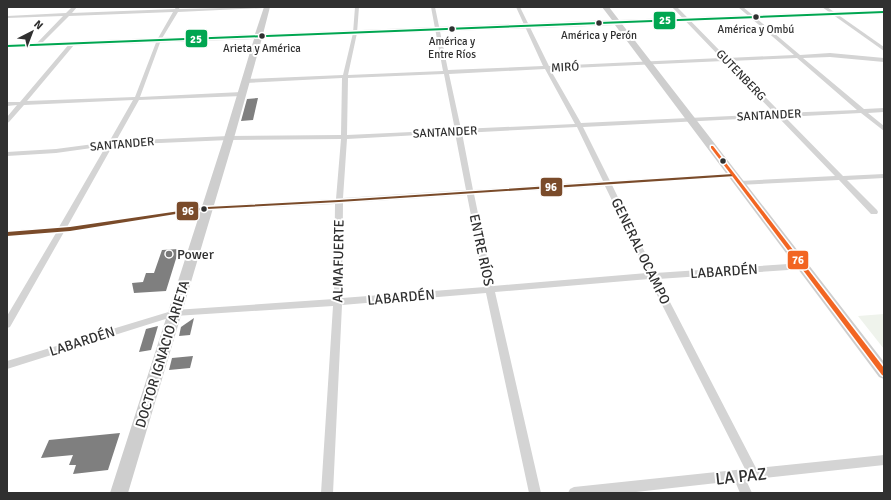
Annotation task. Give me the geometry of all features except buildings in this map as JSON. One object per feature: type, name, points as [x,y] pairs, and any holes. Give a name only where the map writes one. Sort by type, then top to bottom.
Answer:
[{"type":"street","points":[[38,45],[75,7]]},
{"type":"street","points":[[7,17],[177,9],[263,7]]},
{"type":"street","name":"DOCTOR IGNACIO ARIETA","points":[[119,493],[229,138],[267,7]]},
{"type":"street","name":"ALMAFUERTE","points":[[327,493],[338,302],[339,201],[344,137],[345,78],[355,33],[356,7]]},
{"type":"street","name":"ENTRE RÍOS","points":[[433,7],[490,290],[535,493]]},
{"type":"street","name":"GENERAL OCAMPO","points":[[518,7],[547,68],[580,125],[652,276],[753,474]]},
{"type":"street","points":[[605,7],[884,373]]},
{"type":"street","name":"GUTENBERG","points":[[674,7],[874,212]]},
{"type":"street","points":[[740,7],[884,129]]},
{"type":"street","points":[[824,7],[884,49]]},
{"type":"street","points":[[7,324],[137,98],[159,40],[177,9]]},
{"type":"street","points":[[7,46],[884,12]]},
{"type":"street","points":[[7,121],[72,44]]},
{"type":"street","name":"MIRÓ","points":[[245,81],[345,78],[798,56],[836,55],[884,60]]},
{"type":"street","points":[[7,104],[242,94]]},
{"type":"street","name":"SANTANDER","points":[[7,154],[56,151],[112,143],[229,138],[344,137],[884,110]]},
{"type":"street","points":[[7,234],[61,230],[207,208],[608,184],[736,179],[884,176]]},
{"type":"street","name":"LABARDÉN","points":[[7,365],[175,313],[338,302],[652,276],[803,266]]},
{"type":"street","name":"LA PAZ","points":[[574,493],[884,460]]},
{"type":"street","points":[[738,476],[746,493]]},
{"type":"shaded area","points":[[884,314],[884,349],[858,316]]},
{"type":"transit line","name":"25","points":[[7,46],[884,12]]},
{"type":"transit line","name":"76","points":[[712,147],[884,373]]},
{"type":"transit line","name":"96","points":[[7,234],[70,229],[207,208],[339,201],[733,175]]},
{"type":"place","name":"América y Ombú","points":[[756,17]]},
{"type":"place","name":"América y Perón","points":[[599,23]]},
{"type":"place","name":"América y Entre Ríos","points":[[452,29]]},
{"type":"place","name":"Arieta y América","points":[[262,36]]},
{"type":"place","name":"Power","points":[[169,254]]}]
